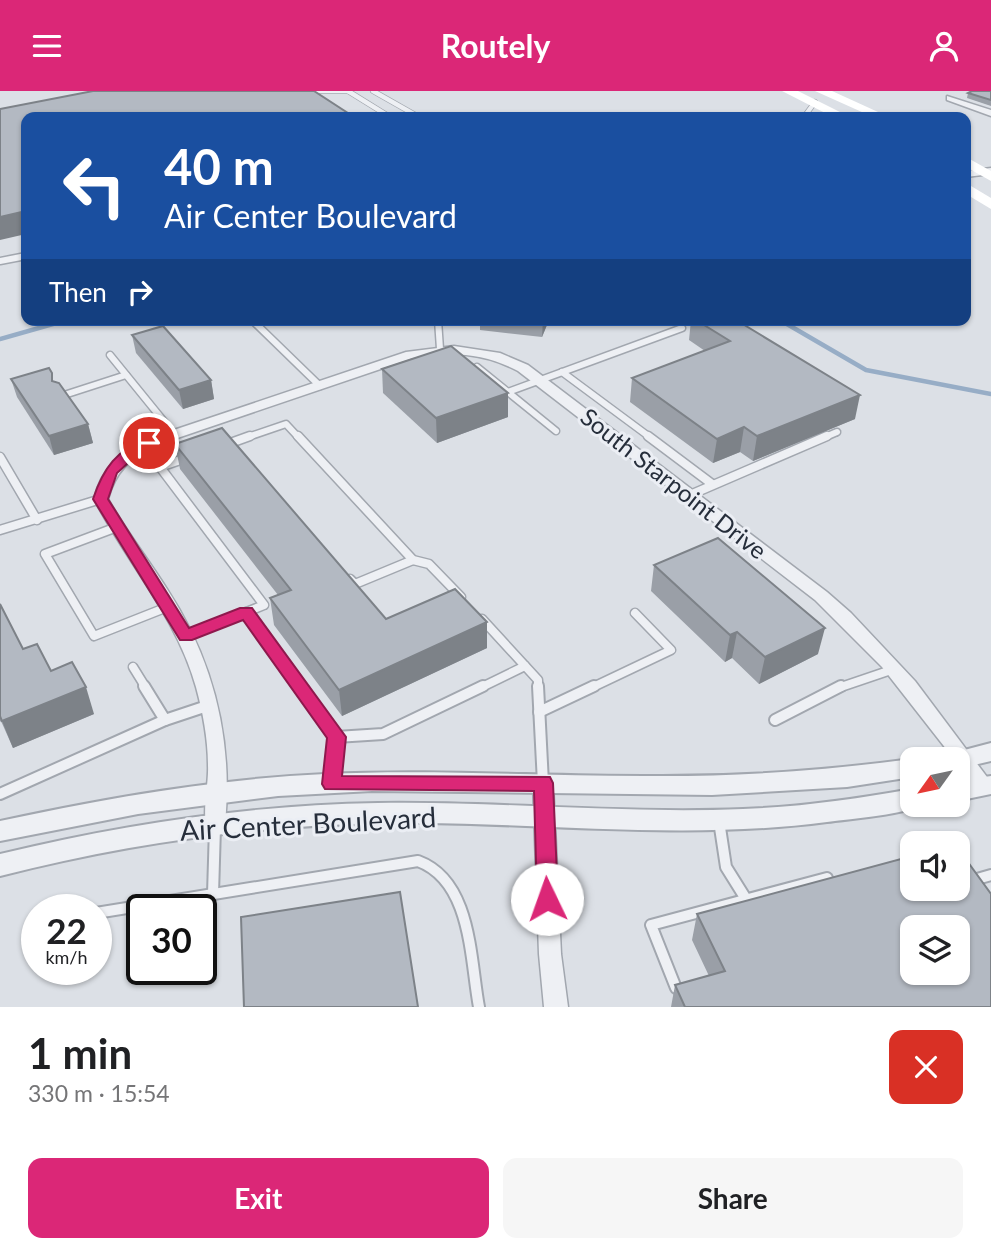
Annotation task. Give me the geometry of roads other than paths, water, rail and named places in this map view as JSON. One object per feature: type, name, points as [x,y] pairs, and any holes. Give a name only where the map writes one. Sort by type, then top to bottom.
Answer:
[{"type":"main road","points":[[794,94],[818,95],[868,112]]},
{"type":"main road","points":[[818,95],[838,112]]},
{"type":"main road","points":[[971,164],[989,173]]},
{"type":"main road","points":[[971,191],[991,205]]},
{"type":"street","points":[[974,91],[950,98],[991,113]]},
{"type":"street","points":[[971,174],[989,173]]},
{"type":"street","name":"South Starpoint Drive","points":[[101,499],[110,471],[122,459],[149,443],[410,355],[460,348],[494,354],[541,380],[858,627],[897,669],[952,747]]},
{"type":"street","points":[[101,499],[170,606],[205,679],[219,793],[215,824]]},
{"type":"street","points":[[970,757],[991,752]]},
{"type":"street","name":"Air Center Boulevard","points":[[0,831],[121,807],[219,793],[332,784],[796,781],[900,769]]},
{"type":"street","name":"South Starpoint Drive","points":[[970,770],[988,789]]},
{"type":"street","points":[[543,783],[556,1007]]},
{"type":"street","points":[[970,790],[988,789]]},
{"type":"street","name":"Air Center Boulevard","points":[[0,865],[64,848],[215,824],[376,813],[719,820],[868,807],[900,801]]},
{"type":"lane","points":[[316,94],[349,91],[382,112]]},
{"type":"lane","points":[[373,91],[410,112]]},
{"type":"lane","points":[[807,112],[818,95]]},
{"type":"lane","points":[[0,261],[21,256]]},
{"type":"lane","points":[[258,326],[320,386]]},
{"type":"lane","points":[[438,326],[440,349]]},
{"type":"lane","points":[[508,392],[682,328]]},
{"type":"lane","points":[[110,355],[174,435]]},
{"type":"lane","points":[[477,367],[556,431]]},
{"type":"lane","points":[[562,372],[712,484]]},
{"type":"lane","points":[[61,396],[126,375]]},
{"type":"lane","points":[[221,447],[286,424],[413,560],[429,564],[538,680],[543,783]]},
{"type":"lane","points":[[690,495],[712,484],[738,477],[837,432]]},
{"type":"lane","points":[[233,442],[242,453]]},
{"type":"lane","points":[[186,636],[264,604],[160,467],[196,455]]},
{"type":"lane","points":[[0,457],[37,520]]},
{"type":"lane","points":[[0,530],[101,499]]},
{"type":"lane","points":[[117,527],[45,554],[94,636],[170,606]]},
{"type":"lane","points":[[346,574],[355,584],[413,560]]},
{"type":"lane","points":[[246,612],[336,737],[332,784]]},
{"type":"lane","points":[[540,712],[671,650],[635,613]]},
{"type":"lane","points":[[336,737],[383,734],[525,666]]},
{"type":"lane","points":[[133,667],[165,720]]},
{"type":"lane","points":[[775,720],[845,684],[897,669]]},
{"type":"lane","points":[[0,794],[165,720],[210,705]]},
{"type":"lane","points":[[719,820],[726,867],[746,899]]},
{"type":"lane","points":[[215,824],[213,894],[418,861],[432,866],[445,877],[457,902],[479,1007]]},
{"type":"lane","points":[[970,880],[991,875]]},
{"type":"lane","points":[[676,988],[651,925],[827,878]]},
{"type":"waterway","points":[[0,339],[46,326]]},
{"type":"waterway","points":[[790,326],[866,370],[991,394]]}]
